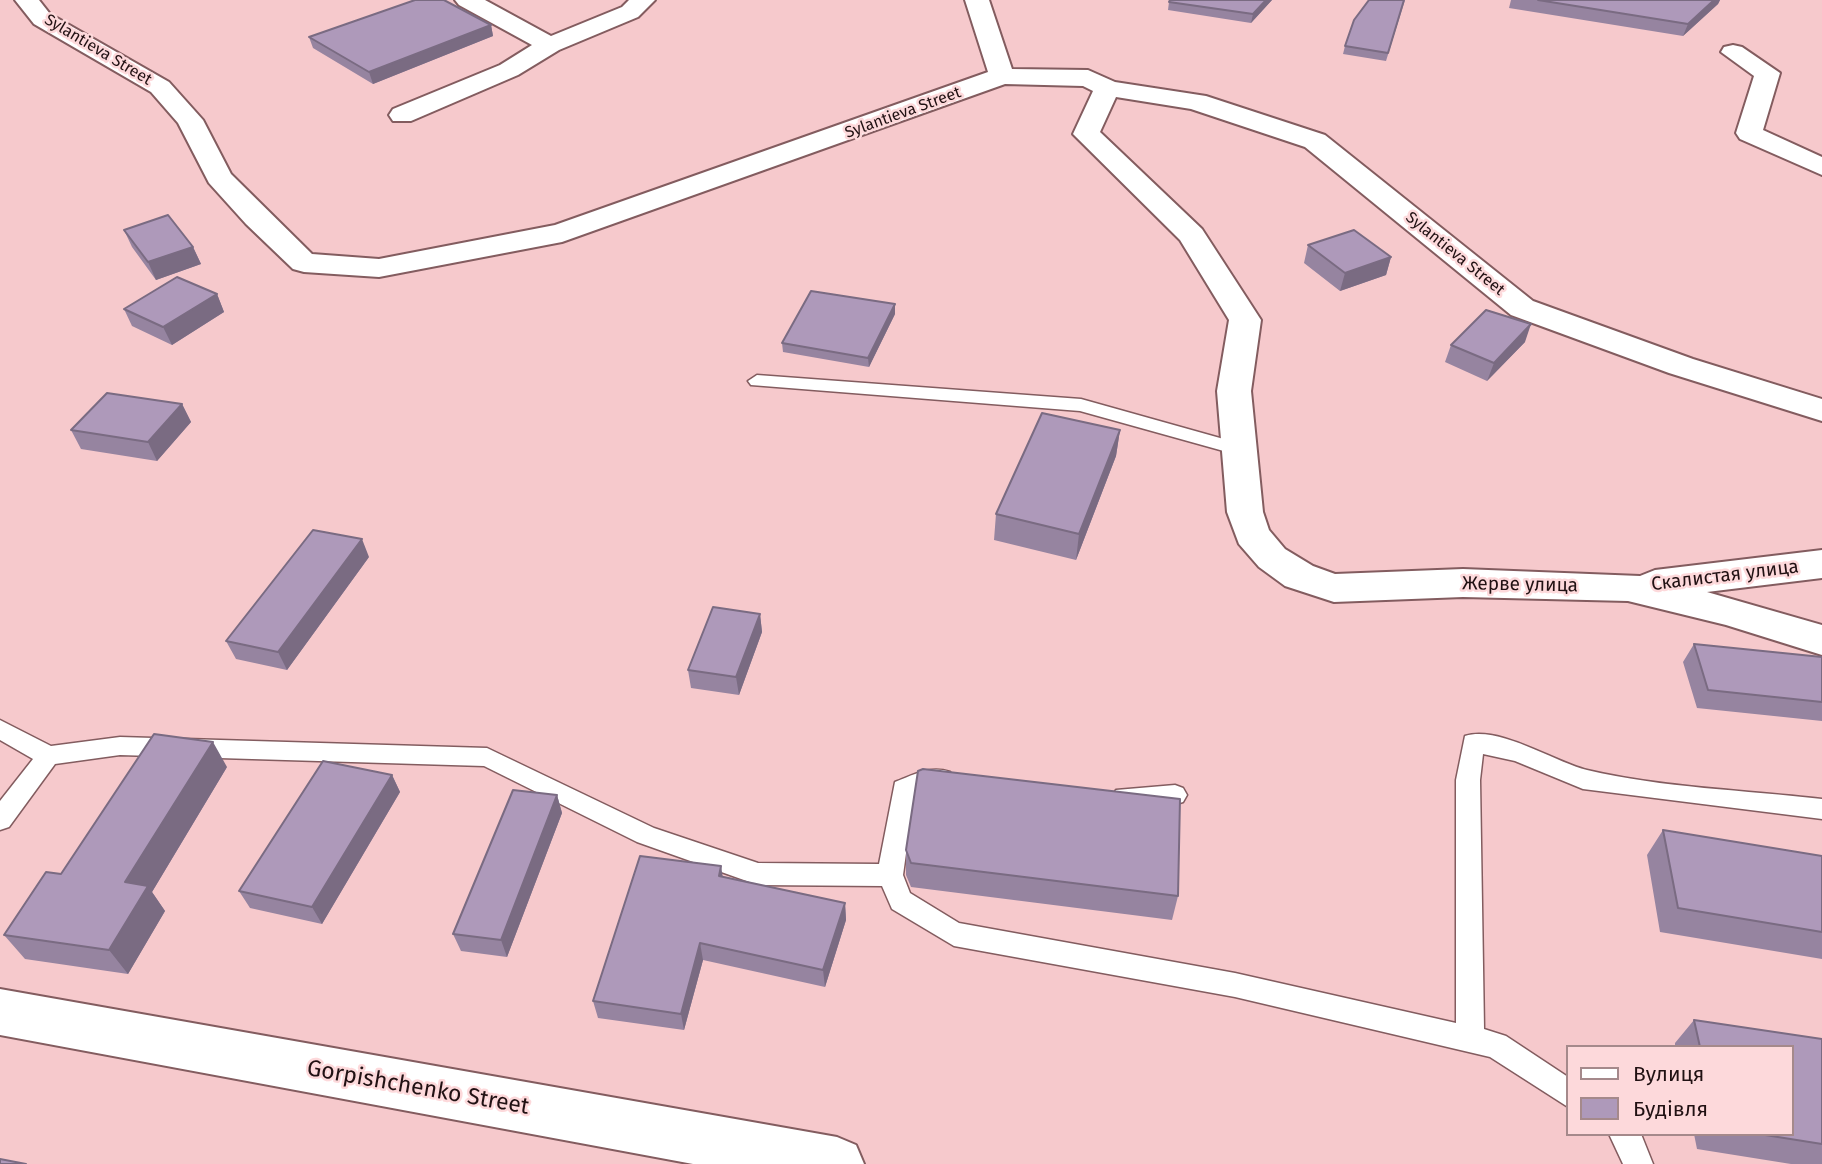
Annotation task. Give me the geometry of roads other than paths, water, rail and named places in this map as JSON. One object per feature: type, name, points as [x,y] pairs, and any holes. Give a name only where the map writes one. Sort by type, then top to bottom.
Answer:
[{"type":"street","name":"Sylantieva Street","points":[[27,0],[42,19],[160,87],[190,120],[219,177],[256,218],[304,262],[379,268],[562,233],[1002,76],[1088,78],[1108,89],[1150,93],[1197,102],[1315,141],[1522,308],[1681,366],[1822,410]]},
{"type":"street","points":[[467,0],[550,45]]},
{"type":"street","points":[[402,115],[509,70],[550,45],[630,12],[643,0]]},
{"type":"street","points":[[977,0],[1002,76]]},
{"type":"street","points":[[1733,52],[1767,73],[1749,133],[1822,167]]},
{"type":"street","name":"Жерве улица","points":[[1108,89],[1101,98],[1086,134],[1149,191],[1192,235],[1245,320],[1234,391],[1245,512],[1252,536],[1272,558],[1299,576],[1334,588],[1463,583],[1628,587],[1728,611],[1822,640]]},
{"type":"street","name":"Скалистая улица","points":[[1628,587],[1822,564]]},
{"type":"street","name":"Gorpishchenko Street","points":[[0,1012],[837,1164]]},
{"type":"lane","points":[[757,381],[1080,405],[1238,449]]},
{"type":"lane","points":[[0,729],[48,756],[120,746],[487,757],[646,835],[758,874],[890,876]]},
{"type":"lane","points":[[1470,1039],[1468,780],[1473,743],[1518,752],[1583,779],[1653,790],[1822,809]]},
{"type":"lane","points":[[0,820],[48,756]]},
{"type":"lane","points":[[972,782],[933,778],[903,789],[890,876],[901,901],[954,934],[1235,985],[1496,1045],[1566,1092]]},
{"type":"lane","points":[[1102,796],[1175,795]]},
{"type":"lane","points":[[1625,1136],[1638,1164]]}]
